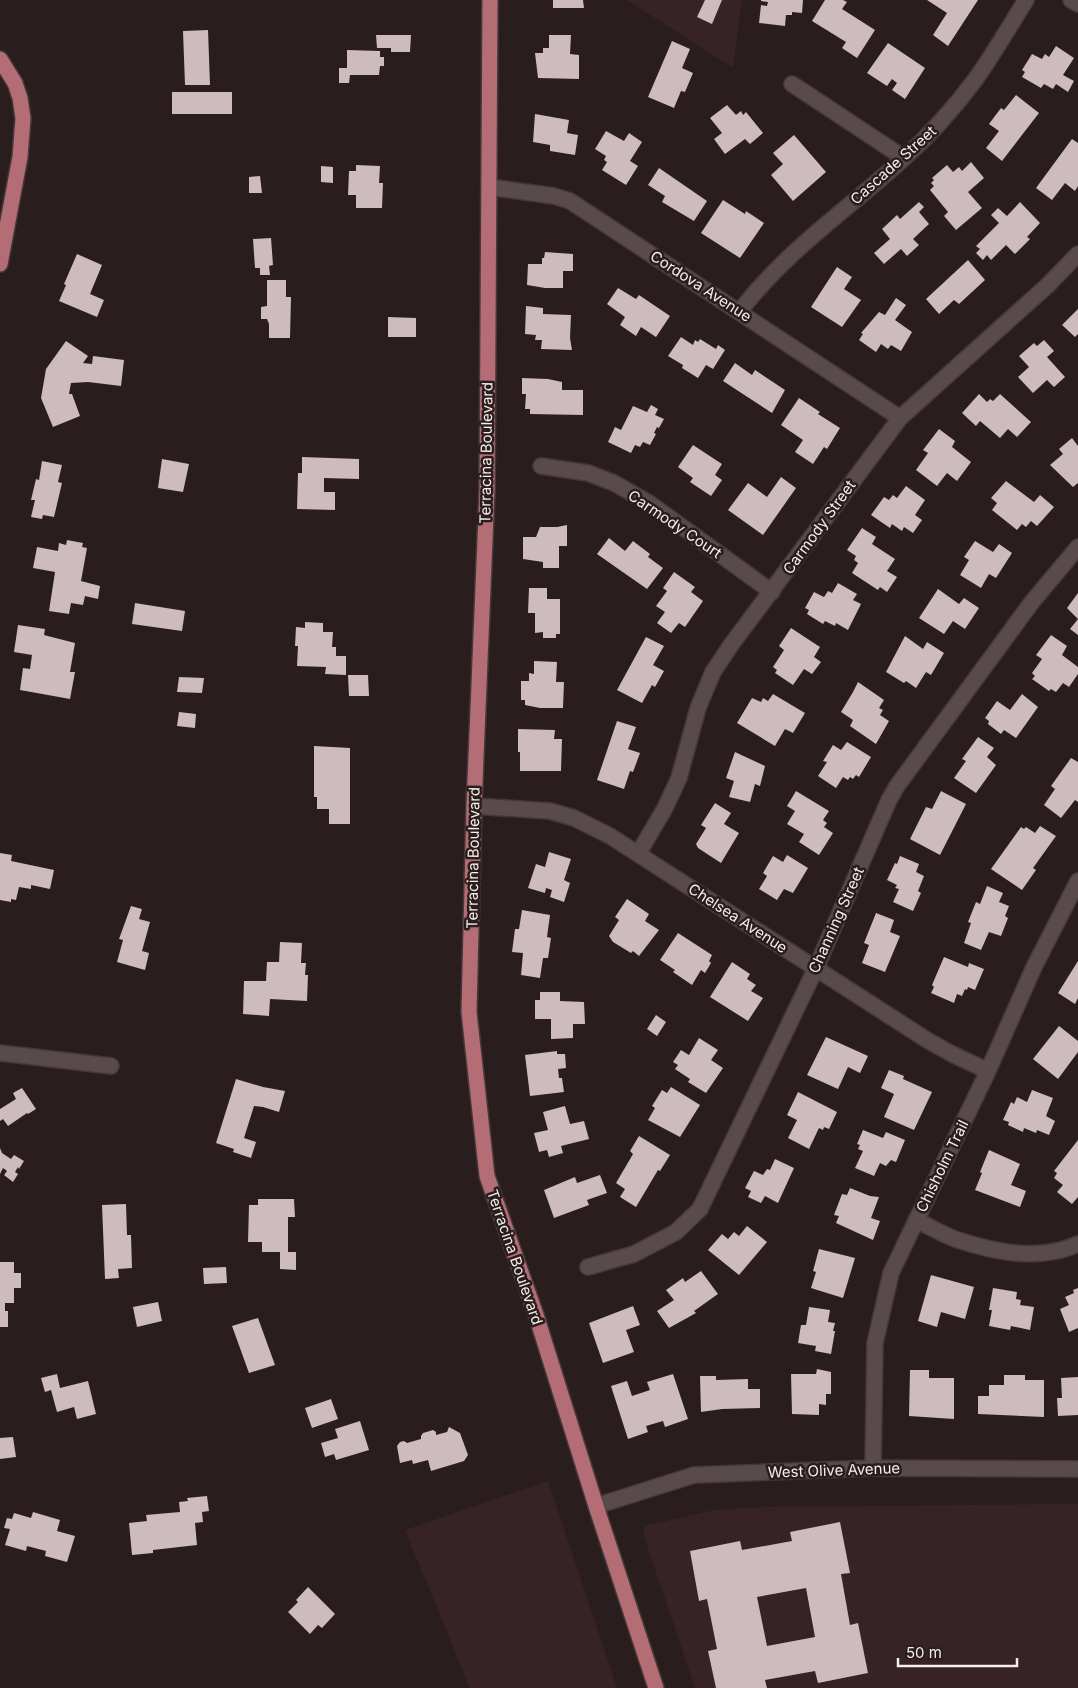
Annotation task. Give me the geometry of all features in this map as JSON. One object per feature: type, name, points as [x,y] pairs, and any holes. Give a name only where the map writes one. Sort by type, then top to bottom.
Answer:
[{"type":"main road","name":"Terracina Boulevard","points":[[490,0],[487,492],[474,806],[470,1012],[487,1176],[536,1315],[656,1688]]},
{"type":"main road","points":[[0,59],[15,83],[20,98],[23,118],[20,158],[0,264]]},
{"type":"street","name":"Cascade Street","points":[[740,312],[759,287],[784,261],[904,158],[940,122],[975,80],[1026,0]]},
{"type":"street","points":[[1071,0],[1078,4]]},
{"type":"street","points":[[792,84],[904,158]]},
{"type":"street","name":"Cordova Avenue","points":[[489,187],[554,196],[570,201],[900,418]]},
{"type":"street","name":"Carmody Street","points":[[638,854],[665,808],[679,778],[698,708],[713,672],[731,645],[900,418],[1048,285],[1078,254]]},
{"type":"street","name":"Carmody Court","points":[[541,466],[588,472],[614,483],[649,503],[772,592]]},
{"type":"street","name":"Channing Street","points":[[588,1267],[634,1254],[676,1232],[700,1209],[816,968],[897,786],[1032,602],[1078,547]]},
{"type":"street","name":"Chelsea Avenue","points":[[474,806],[550,811],[574,818],[610,836],[926,1040],[988,1071]]},
{"type":"street","name":"Chisholm Trail","points":[[872,1468],[875,1344],[891,1273],[988,1071],[1034,967],[1077,886]]},
{"type":"street","points":[[0,1053],[111,1066]]},
{"type":"street","points":[[916,1220],[960,1241],[1008,1252],[1040,1255],[1070,1248],[1078,1244]]},
{"type":"street","name":"West Olive Avenue","points":[[596,1506],[694,1474],[872,1468],[1078,1469]]},
{"type":"shaded area","points":[[627,0],[742,0],[733,68]]},
{"type":"shaded area","points":[[548,1481],[617,1688],[470,1688],[405,1530]]},
{"type":"shaded area","points":[[1078,1504],[1078,1688],[695,1688],[643,1533],[645,1527],[649,1525],[714,1510],[765,1507]]},
{"type":"building","points":[[553,0],[583,0],[584,8],[553,8]]},
{"type":"building","points":[[705,0],[722,0],[712,24],[697,17]]},
{"type":"building","points":[[761,0],[803,0],[802,13],[792,12],[792,15],[786,15],[785,26],[759,23],[761,5],[767,6],[768,2]]},
{"type":"building","points":[[825,0],[843,0],[847,2],[842,9],[875,30],[857,58],[842,48],[846,42],[812,21]]},
{"type":"building","points":[[927,0],[978,0],[948,46],[933,35],[947,13]]},
{"type":"building","points":[[208,30],[210,85],[185,85],[183,31]]},
{"type":"building","points":[[376,35],[411,35],[410,52],[391,52],[391,48],[377,48]]},
{"type":"building","points":[[549,35],[571,35],[570,54],[579,55],[579,79],[538,78],[535,53],[543,53],[543,48],[549,48]]},
{"type":"building","points":[[672,41],[690,49],[682,68],[693,73],[685,92],[681,91],[674,108],[648,97]]},
{"type":"building","points":[[888,43],[925,68],[905,99],[892,90],[897,83],[892,79],[887,86],[867,73]]},
{"type":"building","points":[[1056,46],[1074,58],[1063,75],[1074,81],[1068,92],[1056,84],[1053,89],[1044,84],[1041,88],[1022,77],[1025,72],[1022,70],[1032,54],[1042,59],[1045,54],[1049,57]]},
{"type":"building","points":[[347,50],[380,51],[380,57],[384,57],[384,66],[380,66],[379,75],[350,75],[349,83],[339,83],[339,68],[347,68]]},
{"type":"building","points":[[172,92],[232,92],[232,114],[172,114]]},
{"type":"building","points":[[1016,95],[1039,113],[1002,161],[986,148],[999,131],[989,124],[1001,108],[1004,110]]},
{"type":"building","points":[[727,105],[736,115],[741,111],[743,115],[746,112],[763,133],[750,144],[745,139],[725,154],[714,139],[722,133],[710,118]]},
{"type":"building","points":[[535,114],[569,120],[567,133],[578,135],[575,155],[550,151],[550,145],[533,142]]},
{"type":"building","points":[[606,131],[624,141],[629,133],[642,142],[630,161],[638,166],[626,185],[602,170],[607,162],[604,160],[606,156],[595,149]]},
{"type":"building","points":[[794,135],[826,172],[793,201],[771,175],[783,164],[773,153]]},
{"type":"building","points":[[1072,139],[1078,143],[1078,186],[1075,191],[1065,183],[1052,200],[1036,188]]},
{"type":"building","points":[[971,162],[984,178],[968,192],[982,208],[956,230],[944,216],[948,212],[930,190],[934,186],[931,183],[934,180],[932,178],[947,165],[953,172],[959,167],[962,171]]},
{"type":"building","points":[[356,165],[380,166],[379,183],[383,183],[382,208],[356,208],[356,195],[348,195],[349,171],[356,171]]},
{"type":"building","points":[[321,166],[333,167],[333,183],[321,182]]},
{"type":"building","points":[[659,168],[707,201],[694,221],[662,202],[665,196],[648,185]]},
{"type":"building","points":[[260,176],[262,193],[249,193],[249,177]]},
{"type":"building","points":[[723,200],[745,214],[746,211],[764,223],[740,258],[701,233]]},
{"type":"building","points":[[919,202],[924,207],[919,212],[929,224],[913,239],[919,245],[907,256],[901,249],[884,264],[874,253],[890,239],[882,229],[897,215],[900,219]]},
{"type":"building","points":[[1020,202],[1040,223],[1027,237],[1030,239],[1015,254],[1006,245],[991,260],[987,255],[983,260],[976,253],[980,249],[976,246],[999,223],[991,215],[998,208],[1007,216]]},
{"type":"building","points":[[271,238],[273,265],[269,266],[270,275],[260,275],[260,268],[255,268],[253,239]]},
{"type":"building","points":[[545,252],[573,254],[573,271],[563,271],[563,288],[527,285],[528,264],[542,264]]},
{"type":"building","points":[[77,254],[102,265],[90,294],[104,300],[97,317],[59,301]]},
{"type":"building","points":[[968,260],[985,280],[959,304],[954,300],[939,314],[926,299]]},
{"type":"building","points":[[837,267],[852,277],[844,289],[861,300],[842,327],[811,307]]},
{"type":"building","points":[[267,280],[286,280],[286,297],[291,297],[290,338],[269,338],[267,319],[261,319],[261,307],[267,306]]},
{"type":"building","points":[[618,288],[636,299],[639,295],[670,316],[656,337],[641,327],[636,336],[620,325],[625,317],[607,304]]},
{"type":"building","points":[[896,298],[906,305],[895,320],[912,332],[901,351],[891,345],[888,349],[881,344],[876,352],[859,340],[863,334],[861,333],[879,312],[885,315]]},
{"type":"building","points":[[526,306],[543,308],[543,314],[571,315],[570,338],[572,350],[541,349],[542,340],[535,340],[536,335],[525,334]]},
{"type":"building","points":[[1078,309],[1078,334],[1075,337],[1062,325]]},
{"type":"building","points":[[388,317],[416,318],[416,337],[388,337]]},
{"type":"building","points":[[681,337],[693,345],[695,340],[698,342],[700,339],[716,349],[718,345],[725,350],[713,369],[706,365],[698,378],[682,368],[683,365],[668,356]]},
{"type":"building","points":[[1044,340],[1054,351],[1047,357],[1065,377],[1054,387],[1047,380],[1033,393],[1018,377],[1029,367],[1019,356],[1034,343],[1037,346]]},
{"type":"building","points":[[66,341],[88,356],[83,363],[92,364],[93,356],[124,360],[121,386],[88,382],[71,383],[69,394],[72,394],[80,416],[53,427],[41,398],[46,369]]},
{"type":"building","points":[[735,363],[752,375],[755,370],[785,390],[772,413],[723,381]]},
{"type":"building","points":[[522,378],[548,379],[562,382],[562,390],[583,390],[583,415],[530,414],[530,409],[525,409],[526,394],[522,394]]},
{"type":"building","points":[[979,394],[987,402],[990,399],[993,401],[1000,394],[1031,422],[1017,437],[1008,429],[1000,438],[980,421],[976,426],[962,413]]},
{"type":"building","points":[[799,398],[820,412],[818,414],[840,428],[827,449],[824,447],[813,464],[795,452],[803,440],[781,425]]},
{"type":"building","points":[[651,405],[658,409],[655,415],[664,419],[659,428],[657,427],[654,433],[656,434],[650,445],[643,442],[640,447],[635,445],[631,453],[608,442],[615,427],[621,430],[633,406],[647,412]]},
{"type":"building","points":[[939,429],[955,441],[952,447],[971,462],[957,481],[947,473],[937,486],[916,470],[928,453],[923,450]]},
{"type":"building","points":[[1072,438],[1078,446],[1078,483],[1073,487],[1050,465],[1063,454],[1059,449]]},
{"type":"building","points":[[693,445],[722,464],[715,475],[722,480],[711,496],[690,482],[693,478],[678,467]]},
{"type":"building","points":[[302,457],[359,459],[359,479],[324,478],[324,492],[335,492],[335,510],[297,509],[298,473],[302,473]]},
{"type":"building","points":[[162,459],[189,464],[183,492],[158,488]]},
{"type":"building","points":[[42,461],[62,465],[58,482],[62,483],[54,517],[43,515],[42,519],[31,517],[35,500],[31,500],[36,479],[39,480]]},
{"type":"building","points":[[781,477],[796,488],[763,535],[728,510],[748,483],[767,497]]},
{"type":"building","points":[[1006,481],[1034,502],[1040,495],[1054,507],[1037,526],[1031,521],[1026,527],[1022,524],[1017,530],[992,510],[997,503],[991,498]]},
{"type":"building","points":[[906,486],[925,500],[915,515],[922,520],[913,533],[904,527],[902,531],[892,524],[890,528],[871,515],[884,497],[889,500],[893,495],[897,498]]},
{"type":"building","points":[[567,525],[567,546],[559,546],[559,568],[543,568],[543,562],[523,559],[523,537],[536,537],[540,527]]},
{"type":"building","points":[[862,528],[876,537],[872,544],[895,559],[887,571],[897,577],[887,592],[880,587],[878,590],[852,573],[858,563],[854,560],[856,556],[847,550]]},
{"type":"building","points":[[609,538],[625,551],[633,541],[650,554],[648,557],[663,568],[647,589],[597,554]]},
{"type":"building","points":[[67,540],[83,543],[82,547],[87,548],[81,581],[100,586],[98,599],[85,596],[83,605],[71,603],[69,614],[49,611],[55,572],[33,568],[37,547],[58,551],[59,543],[66,545]]},
{"type":"building","points":[[975,541],[993,552],[999,544],[1012,553],[996,578],[989,574],[981,588],[960,575],[969,560],[964,557]]},
{"type":"building","points":[[674,572],[695,587],[691,592],[703,601],[685,627],[679,623],[671,633],[657,623],[665,612],[656,606],[667,591],[663,588]]},
{"type":"building","points":[[838,583],[857,594],[853,600],[861,604],[848,630],[836,623],[835,626],[825,621],[823,624],[807,614],[809,610],[805,608],[814,592],[824,597],[828,591],[832,593]]},
{"type":"building","points":[[529,588],[547,588],[547,599],[560,599],[560,634],[556,634],[556,638],[543,638],[543,632],[535,633],[535,613],[528,613]]},
{"type":"building","points":[[938,589],[959,604],[964,598],[979,608],[965,629],[953,621],[944,634],[919,618]]},
{"type":"building","points":[[1078,593],[1078,619],[1067,608]]},
{"type":"building","points":[[135,603],[185,611],[182,631],[132,624]]},
{"type":"building","points":[[1078,619],[1078,635],[1070,629]]},
{"type":"building","points":[[305,622],[323,623],[323,632],[333,632],[332,647],[336,647],[336,656],[346,656],[346,675],[325,674],[326,667],[297,666],[298,646],[295,646],[296,627],[305,628]]},
{"type":"building","points":[[18,625],[45,629],[44,635],[75,643],[70,672],[75,672],[70,699],[20,690],[23,668],[30,669],[32,655],[14,652]]},
{"type":"building","points":[[791,628],[820,647],[814,657],[821,662],[812,674],[804,669],[793,685],[775,673],[777,670],[773,667],[784,650],[779,646]]},
{"type":"building","points":[[1051,635],[1067,646],[1062,655],[1078,667],[1078,674],[1069,687],[1063,683],[1056,692],[1051,689],[1049,691],[1032,679],[1035,676],[1032,673],[1042,659],[1036,655]]},
{"type":"building","points":[[905,636],[923,649],[927,642],[944,653],[931,675],[926,672],[916,688],[886,672]]},
{"type":"building","points":[[646,637],[664,646],[653,665],[664,671],[655,687],[652,685],[642,703],[617,690]]},
{"type":"building","points":[[534,661],[557,662],[556,682],[564,682],[563,708],[540,708],[525,705],[525,700],[521,700],[521,681],[529,681],[529,673],[534,674]]},
{"type":"building","points":[[348,675],[368,675],[369,696],[349,696]]},
{"type":"building","points":[[179,677],[204,678],[202,693],[177,692]]},
{"type":"building","points":[[858,682],[884,700],[879,708],[883,710],[880,715],[889,721],[876,744],[850,726],[853,720],[841,712]]},
{"type":"building","points":[[773,694],[805,713],[793,733],[785,729],[775,746],[737,723],[752,698],[761,702],[763,698],[768,701]]},
{"type":"building","points":[[1022,694],[1038,707],[1016,738],[1004,730],[1001,734],[988,724],[989,721],[985,718],[997,701],[1010,710]]},
{"type":"building","points":[[179,712],[196,714],[195,728],[177,726]]},
{"type":"building","points":[[617,721],[636,727],[628,749],[640,753],[633,772],[630,771],[624,789],[597,780]]},
{"type":"building","points":[[518,729],[555,730],[554,739],[562,739],[561,771],[520,771]]},
{"type":"building","points":[[978,737],[994,748],[987,757],[996,765],[976,793],[954,778],[966,761],[962,759]]},
{"type":"building","points":[[847,742],[871,757],[859,777],[856,775],[853,779],[850,777],[848,780],[843,777],[836,788],[818,776],[827,762],[823,761],[833,745],[841,750]]},
{"type":"building","points":[[314,746],[350,748],[350,824],[329,824],[329,809],[317,809],[317,797],[314,797]]},
{"type":"building","points":[[735,752],[765,766],[760,786],[755,784],[750,802],[729,797],[734,781],[726,778]]},
{"type":"building","points":[[1071,758],[1078,762],[1078,802],[1075,800],[1061,818],[1044,805],[1055,789],[1051,786]]},
{"type":"building","points":[[796,791],[829,811],[823,820],[827,823],[824,827],[833,833],[819,855],[799,842],[804,834],[787,824],[795,811],[787,806]]},
{"type":"building","points":[[941,791],[966,804],[940,855],[910,839],[926,807],[932,809]]},
{"type":"building","points":[[715,803],[731,813],[724,824],[739,833],[721,863],[698,848],[696,844],[706,828],[701,825]]},
{"type":"building","points":[[1040,826],[1056,836],[1033,868],[1036,870],[1022,890],[991,869],[1021,827],[1024,829],[1026,827],[1035,833]]},
{"type":"building","points":[[549,852],[571,859],[564,880],[570,883],[564,902],[550,897],[552,890],[546,888],[545,893],[528,888],[536,864],[545,867]]},
{"type":"building","points":[[0,853],[12,855],[11,861],[54,870],[50,889],[31,885],[31,889],[19,887],[16,900],[11,899],[11,902],[0,900]]},
{"type":"building","points":[[787,855],[808,868],[793,893],[784,889],[777,900],[759,889],[767,876],[763,873],[773,856],[783,862]]},
{"type":"building","points":[[900,856],[919,864],[916,872],[924,876],[918,891],[921,893],[913,911],[893,902],[899,889],[895,888],[897,885],[887,880]]},
{"type":"building","points":[[987,886],[1003,893],[999,902],[1009,906],[1005,916],[1008,918],[1001,936],[989,932],[981,950],[964,943],[971,923],[968,922],[976,902],[980,904]]},
{"type":"building","points":[[627,899],[649,914],[645,921],[659,930],[639,956],[633,951],[631,953],[613,942],[609,936],[619,920],[615,917]]},
{"type":"building","points":[[131,906],[142,909],[139,919],[150,922],[142,951],[149,953],[145,970],[117,962],[123,940],[119,939]]},
{"type":"building","points":[[522,910],[550,915],[547,937],[551,938],[548,958],[543,958],[540,978],[521,975],[523,953],[512,952],[515,929],[519,929]]},
{"type":"building","points":[[876,913],[894,920],[890,932],[900,936],[885,972],[862,963],[869,945],[864,943]]},
{"type":"building","points":[[678,933],[712,955],[709,961],[711,963],[705,973],[701,970],[692,985],[660,960]]},
{"type":"building","points":[[280,942],[302,943],[301,963],[306,963],[305,975],[308,975],[307,1001],[270,999],[269,1016],[243,1014],[244,981],[266,981],[267,962],[279,962]]},
{"type":"building","points":[[944,957],[968,967],[969,963],[984,969],[975,990],[968,987],[962,996],[957,994],[954,1003],[931,993],[934,987],[932,985]]},
{"type":"building","points":[[1078,961],[1078,998],[1075,1004],[1058,993]]},
{"type":"building","points":[[732,962],[750,974],[747,979],[756,985],[751,991],[763,998],[748,1021],[710,997]]},
{"type":"building","points":[[540,992],[560,992],[560,1001],[584,1002],[585,1024],[573,1024],[573,1038],[551,1039],[551,1019],[535,1019],[535,1000],[540,1000]]},
{"type":"building","points":[[656,1015],[666,1022],[657,1036],[647,1029]]},
{"type":"building","points":[[1059,1026],[1078,1041],[1078,1052],[1058,1079],[1033,1059]]},
{"type":"building","points":[[826,1037],[868,1056],[860,1073],[848,1067],[838,1089],[807,1075]]},
{"type":"building","points":[[699,1038],[718,1050],[711,1060],[723,1068],[706,1093],[688,1082],[690,1079],[675,1069],[678,1065],[673,1062],[681,1050],[689,1055]]},
{"type":"building","points":[[557,1051],[557,1054],[565,1054],[566,1068],[558,1069],[559,1078],[562,1078],[564,1092],[530,1096],[525,1055]]},
{"type":"building","points":[[889,1070],[904,1076],[903,1079],[932,1092],[914,1130],[884,1117],[894,1094],[881,1088]]},
{"type":"building","points":[[236,1079],[285,1091],[279,1112],[254,1106],[244,1138],[256,1142],[251,1158],[233,1152],[234,1149],[216,1143]]},
{"type":"building","points":[[671,1087],[700,1105],[680,1137],[648,1120],[655,1108],[652,1106],[662,1090],[667,1093]]},
{"type":"building","points":[[22,1088],[36,1109],[8,1126],[3,1119],[0,1121],[0,1109],[16,1099],[13,1093]]},
{"type":"building","points":[[1032,1090],[1053,1098],[1046,1116],[1055,1121],[1049,1135],[1037,1130],[1036,1133],[1024,1128],[1023,1132],[1008,1125],[1009,1122],[1003,1120],[1011,1102],[1014,1104],[1017,1097],[1027,1102]]},
{"type":"building","points":[[798,1092],[837,1112],[829,1129],[824,1127],[823,1130],[819,1128],[809,1149],[788,1138],[797,1120],[787,1115]]},
{"type":"building","points":[[565,1106],[570,1124],[584,1121],[589,1139],[561,1146],[563,1153],[549,1157],[547,1150],[539,1152],[534,1133],[548,1130],[543,1112]]},
{"type":"building","points":[[863,1130],[883,1138],[886,1132],[905,1140],[896,1162],[891,1160],[886,1166],[880,1163],[874,1176],[855,1168],[863,1151],[858,1149],[860,1145],[857,1144]]},
{"type":"building","points":[[639,1136],[670,1155],[660,1171],[658,1170],[636,1207],[620,1197],[625,1189],[616,1183],[633,1154],[630,1151]]},
{"type":"building","points":[[1078,1140],[1078,1197],[1072,1204],[1057,1192],[1063,1185],[1054,1178],[1057,1173],[1054,1171]]},
{"type":"building","points":[[0,1148],[2,1153],[11,1159],[14,1155],[24,1161],[15,1172],[18,1174],[13,1182],[4,1175],[7,1171],[3,1168],[0,1174]]},
{"type":"building","points":[[989,1150],[1020,1164],[1011,1185],[1026,1191],[1020,1207],[975,1190]]},
{"type":"building","points":[[775,1159],[794,1168],[778,1203],[765,1196],[761,1203],[748,1197],[751,1191],[745,1188],[754,1171],[763,1175],[767,1169],[770,1170]]},
{"type":"building","points":[[600,1175],[607,1193],[587,1200],[589,1205],[554,1218],[544,1190],[575,1177],[577,1183]]},
{"type":"building","points":[[850,1188],[870,1196],[879,1197],[871,1218],[880,1221],[873,1240],[836,1223],[839,1216],[834,1215],[842,1194],[847,1195]]},
{"type":"building","points":[[258,1199],[294,1199],[295,1217],[288,1217],[288,1252],[296,1252],[296,1270],[280,1269],[280,1252],[262,1252],[262,1242],[248,1242],[249,1205],[258,1205]]},
{"type":"building","points":[[126,1204],[127,1235],[131,1235],[132,1268],[118,1269],[119,1278],[105,1279],[102,1205]]},
{"type":"building","points":[[747,1226],[767,1242],[739,1275],[708,1250],[722,1234],[728,1239],[734,1232],[739,1236]]},
{"type":"building","points":[[819,1249],[855,1258],[843,1298],[811,1288],[816,1272],[813,1271]]},
{"type":"building","points":[[0,1262],[14,1262],[14,1273],[21,1273],[21,1288],[14,1288],[14,1303],[5,1303],[5,1311],[8,1311],[8,1327],[0,1327]]},
{"type":"building","points":[[226,1267],[227,1283],[204,1284],[203,1268]]},
{"type":"building","points":[[701,1271],[718,1294],[694,1311],[696,1313],[669,1328],[657,1311],[674,1300],[666,1290],[683,1278],[685,1282]]},
{"type":"building","points":[[931,1275],[974,1287],[965,1319],[941,1312],[937,1327],[918,1321]]},
{"type":"building","points":[[993,1288],[1017,1292],[1016,1299],[1021,1300],[1020,1305],[1034,1307],[1030,1330],[1011,1326],[1010,1330],[989,1326],[992,1310],[989,1310]]},
{"type":"building","points":[[1078,1288],[1078,1328],[1069,1332],[1060,1309],[1069,1305],[1065,1297],[1074,1293],[1073,1290]]},
{"type":"building","points":[[158,1302],[162,1321],[137,1327],[133,1307]]},
{"type":"building","points":[[633,1306],[640,1325],[626,1330],[634,1352],[603,1363],[589,1323]]},
{"type":"building","points":[[809,1307],[830,1310],[828,1322],[835,1323],[831,1354],[815,1351],[816,1346],[798,1343],[801,1325],[806,1325]]},
{"type":"building","points":[[258,1318],[275,1365],[249,1373],[232,1326]]},
{"type":"building","points":[[817,1369],[831,1372],[831,1394],[826,1394],[826,1405],[819,1404],[819,1415],[792,1414],[791,1374],[816,1374]]},
{"type":"building","points":[[910,1370],[929,1370],[929,1378],[954,1378],[954,1419],[909,1416]]},
{"type":"building","points":[[57,1374],[60,1388],[88,1381],[96,1414],[77,1419],[74,1407],[57,1412],[51,1390],[45,1392],[41,1378]]},
{"type":"building","points":[[673,1374],[688,1419],[665,1427],[663,1421],[646,1426],[648,1432],[628,1439],[611,1386],[627,1381],[632,1396],[650,1390],[647,1382]]},
{"type":"building","points":[[1004,1375],[1025,1375],[1025,1380],[1044,1380],[1044,1417],[978,1414],[978,1396],[989,1396],[989,1385],[1004,1385]]},
{"type":"building","points":[[700,1376],[716,1376],[716,1380],[748,1379],[748,1389],[760,1389],[760,1408],[722,1409],[701,1412]]},
{"type":"building","points":[[1078,1377],[1078,1415],[1058,1416],[1057,1398],[1062,1398],[1061,1378]]},
{"type":"building","points":[[331,1399],[338,1419],[312,1428],[305,1408]]},
{"type":"building","points":[[360,1421],[369,1450],[336,1460],[334,1454],[325,1457],[321,1443],[338,1438],[335,1429]]},
{"type":"building","points":[[449,1427],[460,1433],[468,1455],[464,1461],[431,1471],[428,1460],[413,1464],[412,1460],[400,1463],[397,1446],[400,1442],[404,1441],[407,1443],[421,1439],[423,1433],[433,1430],[436,1432],[436,1435],[447,1432]]},
{"type":"building","points":[[13,1437],[16,1457],[0,1459],[0,1438]]},
{"type":"building","points":[[207,1496],[209,1511],[202,1512],[203,1522],[195,1523],[197,1545],[153,1550],[153,1553],[132,1555],[129,1523],[147,1521],[146,1515],[180,1512],[179,1502],[188,1501],[187,1498]]},
{"type":"building","points":[[33,1512],[60,1520],[57,1531],[75,1536],[67,1562],[45,1556],[46,1551],[27,1546],[26,1551],[5,1545],[10,1529],[4,1528],[7,1518],[12,1519],[14,1513],[31,1518]]},
{"type":"building","points":[[840,1522],[850,1573],[841,1574],[850,1625],[858,1623],[868,1673],[818,1683],[815,1671],[765,1680],[767,1688],[716,1688],[708,1651],[717,1649],[707,1599],[699,1601],[690,1551],[740,1541],[742,1550],[792,1541],[790,1532]],"holes":[[[806,1588],[815,1637],[767,1646],[757,1597]]]},
{"type":"building","points":[[308,1587],[335,1614],[322,1628],[318,1625],[310,1634],[288,1612],[298,1602],[296,1600]]}]
